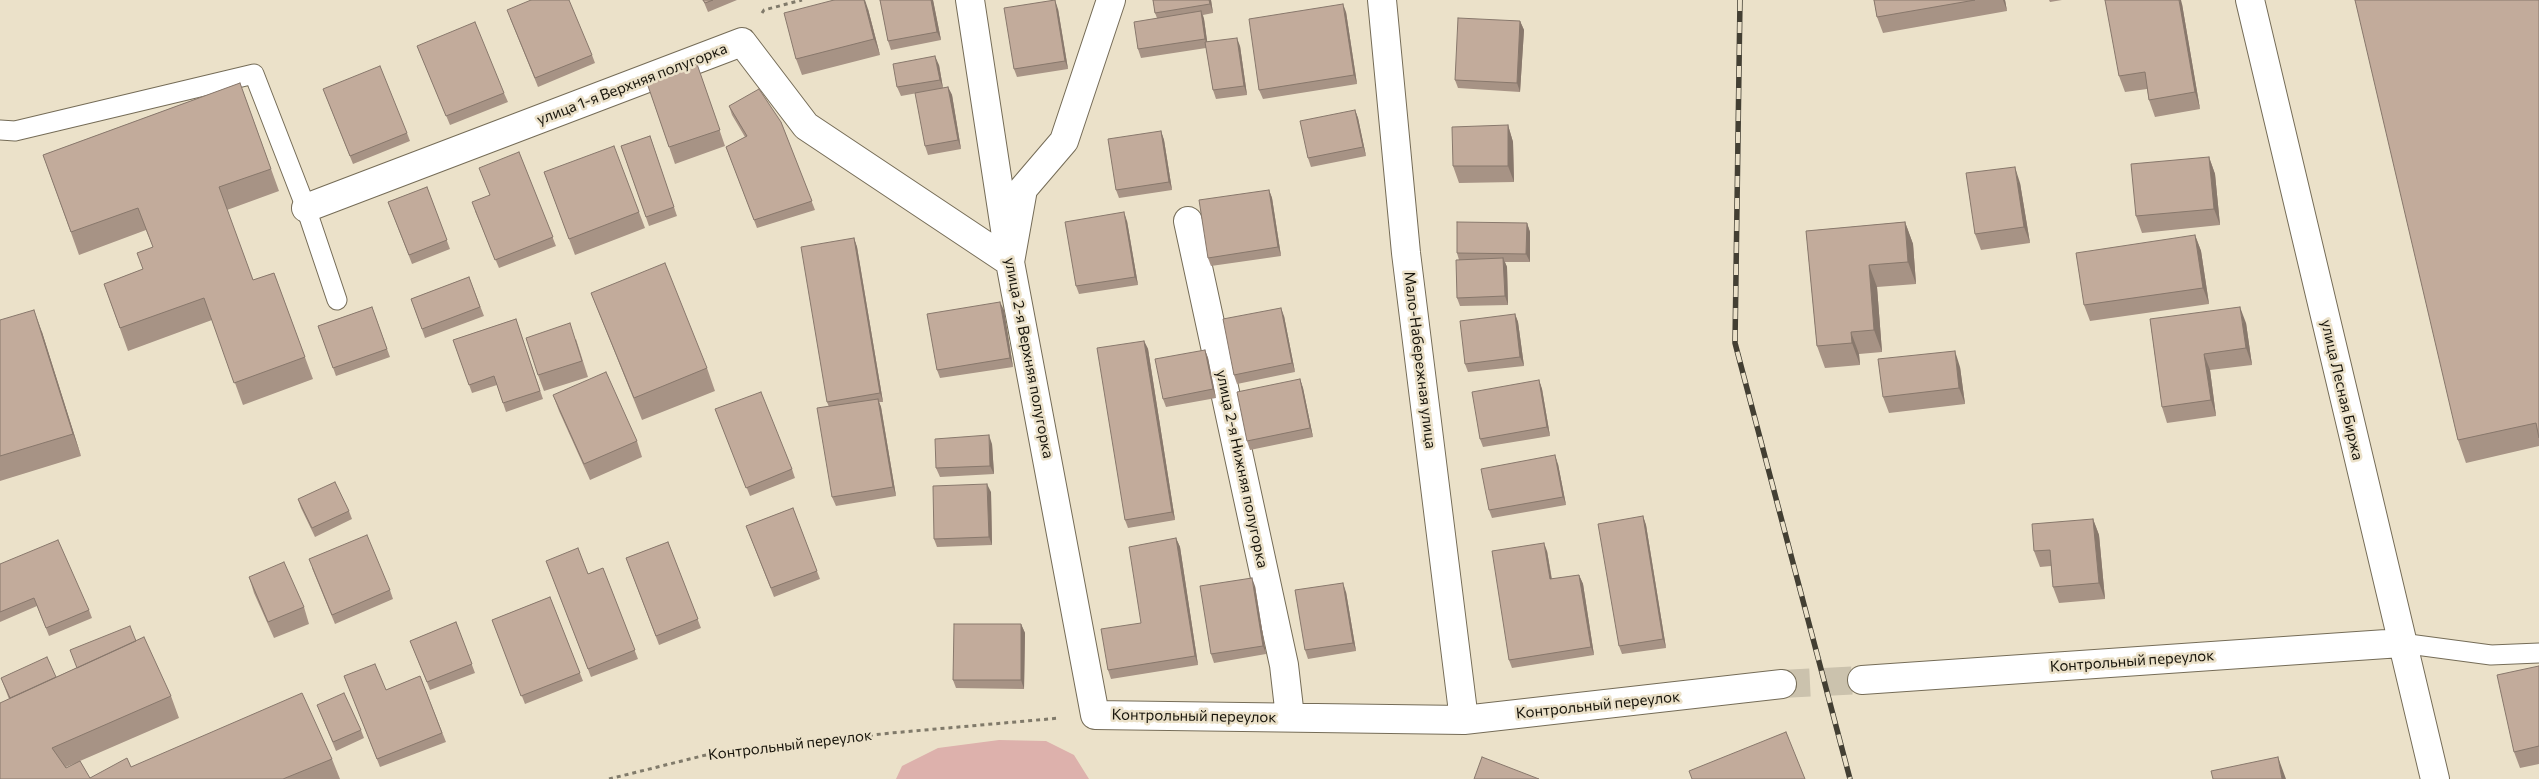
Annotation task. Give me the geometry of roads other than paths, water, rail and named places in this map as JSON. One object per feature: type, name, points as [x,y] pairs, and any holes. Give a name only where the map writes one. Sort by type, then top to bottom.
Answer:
[{"type":"street","name":"улица 2-я Верхняя полугорка","points":[[970,0],[1010,262],[1095,715]]},
{"type":"street","points":[[1010,262],[1023,189],[1064,141],[1111,0]]},
{"type":"street","name":"Мало-Набережная улица","points":[[1382,0],[1406,253],[1464,720]]},
{"type":"street","name":"улица Лесная Биржа","points":[[2250,0],[2401,643],[2435,779]]},
{"type":"street","name":"улица 1-я Верхняя полугорка","points":[[306,208],[742,42],[806,126],[1010,262]]},
{"type":"street","name":"улица 2-я Нижняя полугорка","points":[[1188,221],[1284,665],[1290,718]]},
{"type":"street","name":"Контрольный переулок","points":[[1862,680],[2401,643]]},
{"type":"street","name":"Контрольный переулок","points":[[1095,715],[1464,720],[1782,684]]},
{"type":"lane","points":[[0,130],[15,131],[254,74],[306,208],[337,300]]},
{"type":"lane","points":[[2401,643],[2491,655],[2539,653]]},
{"type":"tunnel","points":[[1782,684],[1862,680]]},
{"type":"railway","points":[[1740,0],[1735,343],[1850,779]]}]
